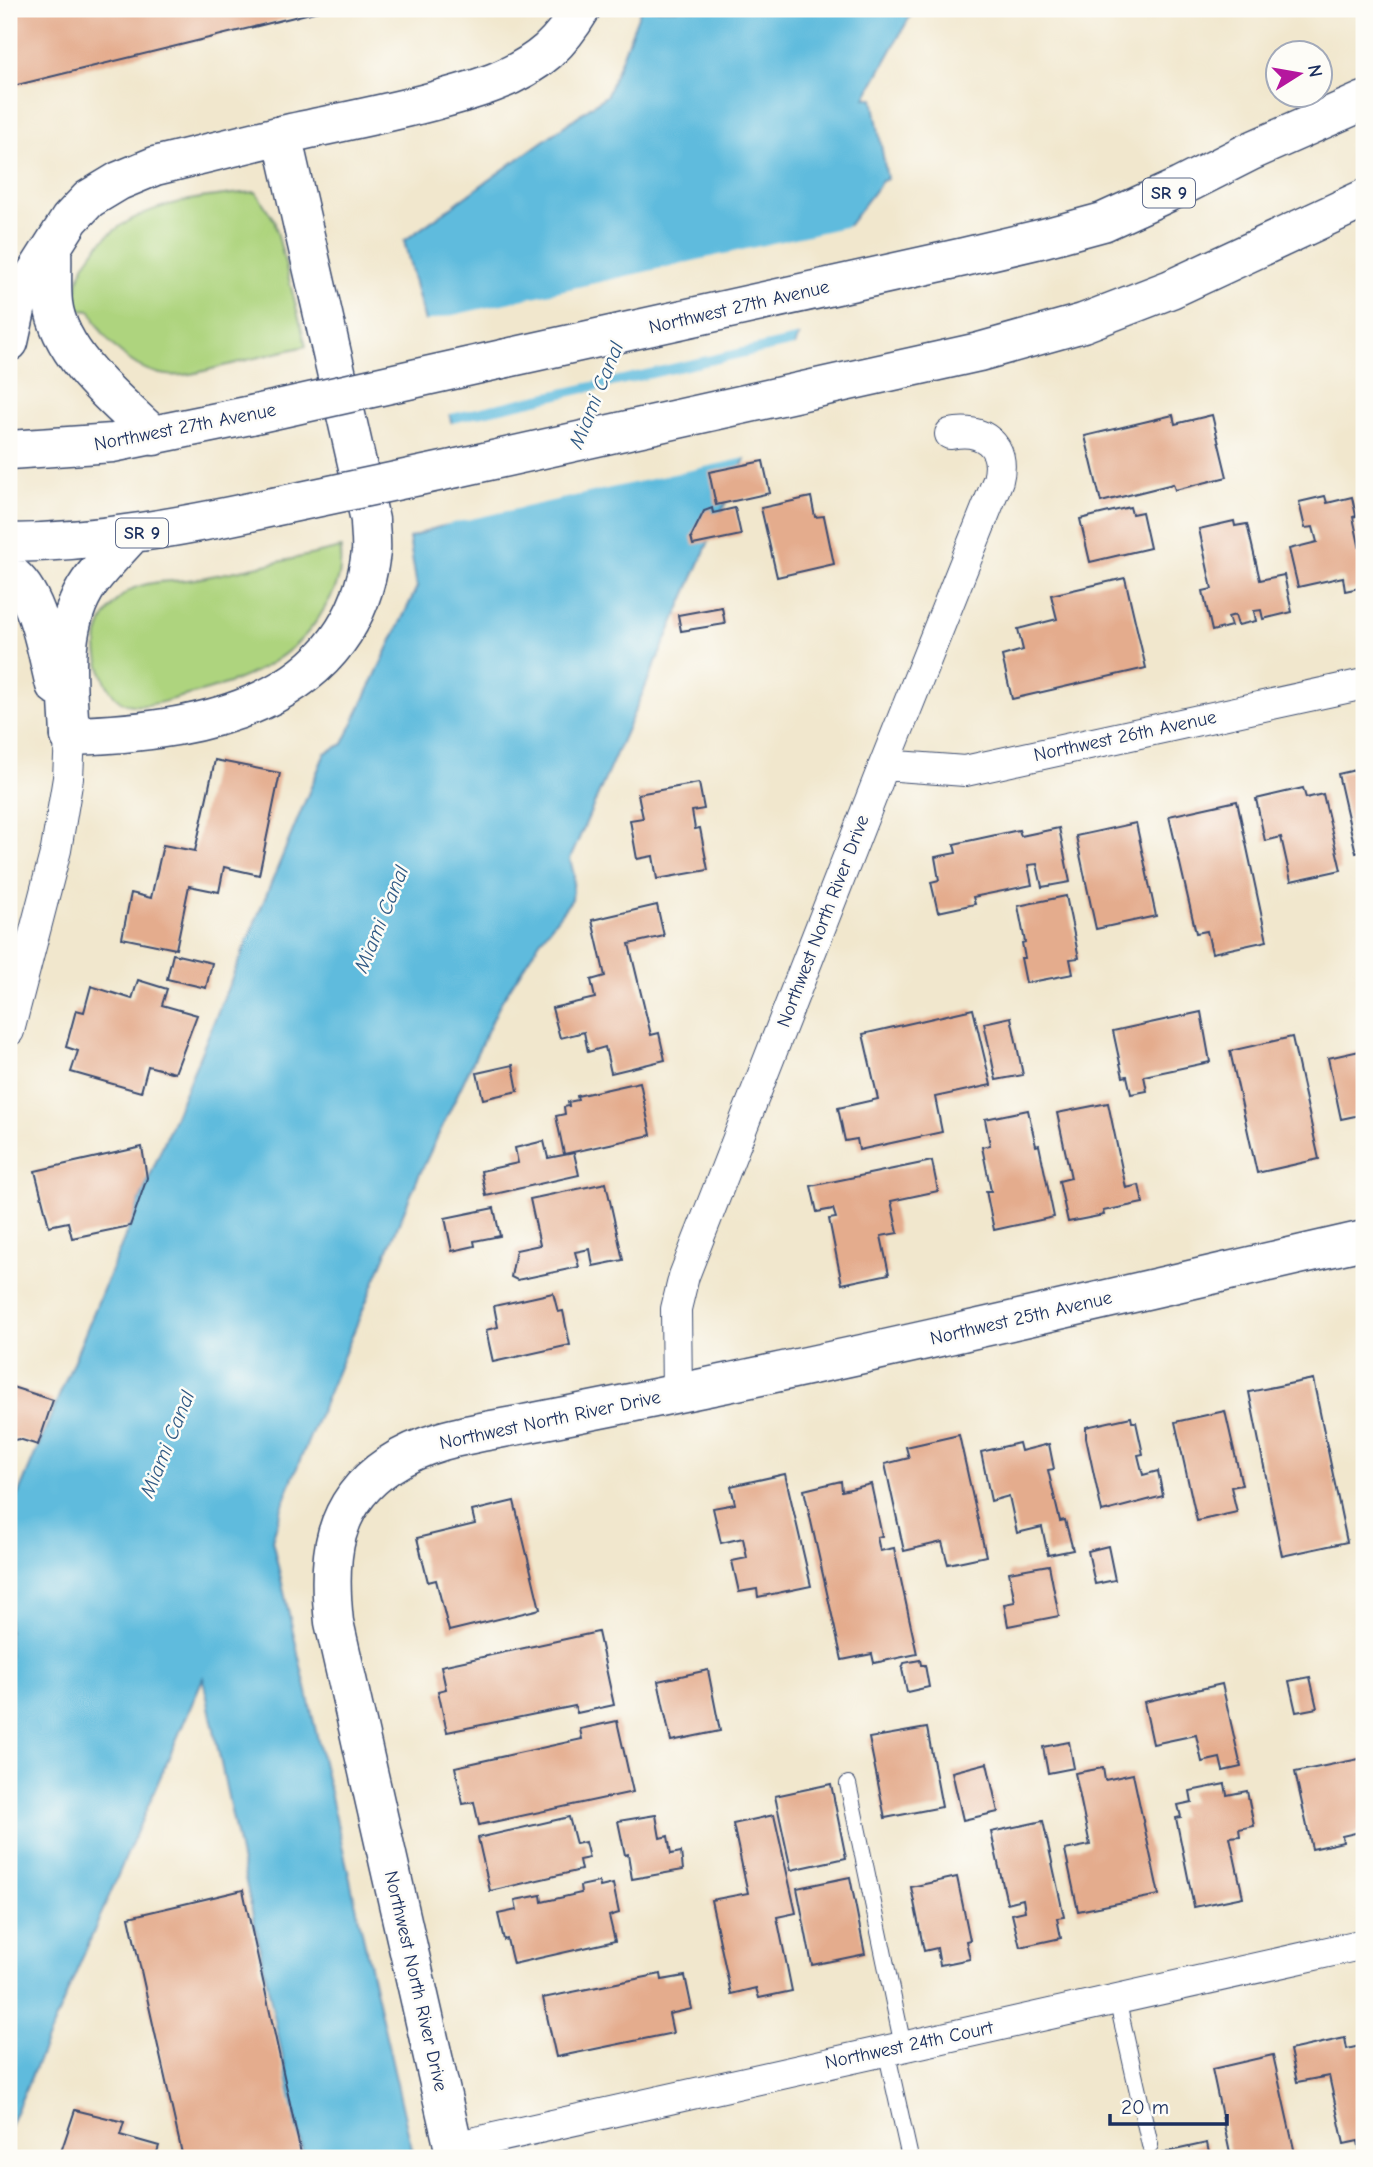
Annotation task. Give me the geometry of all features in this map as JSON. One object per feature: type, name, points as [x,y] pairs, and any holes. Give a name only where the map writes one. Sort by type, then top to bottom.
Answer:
[{"type":"main road","points":[[9,342],[18,301],[70,219],[89,199],[119,181],[155,166],[403,109],[494,83],[522,69],[547,51],[566,31],[581,9]]},
{"type":"main road","name":"Northwest 27th Avenue","points":[[9,450],[113,443],[154,436],[1040,239],[1103,222],[1251,151],[1364,101]]},
{"type":"main road","points":[[69,736],[152,731],[225,716],[258,703],[287,686],[328,654],[341,637],[363,586],[371,551],[370,520],[282,135]]},
{"type":"main road","name":"SR 9","points":[[9,543],[89,540],[274,507],[979,352],[1083,323],[1171,289],[1364,199]]},
{"type":"main road","points":[[52,248],[53,305],[70,347],[111,396],[154,436]]},
{"type":"main road","points":[[69,736],[66,648],[75,610],[89,583],[132,534]]},
{"type":"main road","points":[[9,573],[16,578],[29,597],[38,618],[69,736]]},
{"type":"main road","name":"Northwest 25th Avenue","points":[[677,1394],[1364,1240]]},
{"type":"main road","name":"Northwest North River Drive","points":[[455,2152],[334,1622],[330,1591],[335,1541],[342,1517],[354,1496],[378,1473],[413,1451],[469,1435],[677,1394]]},
{"type":"street","name":"Northwest North River Drive","points":[[677,1394],[676,1309],[684,1276],[998,480],[1001,468],[995,448],[987,439],[975,432],[950,434]]},
{"type":"street","name":"Northwest 26th Avenue","points":[[884,765],[965,771],[1364,684]]},
{"type":"street","points":[[9,1031],[56,850],[68,778],[69,736]]},
{"type":"street","name":"Northwest 24th Court","points":[[455,2152],[895,2048],[1364,1944]]},
{"type":"lane","points":[[848,1784],[895,2048],[910,2158]]},
{"type":"lane","points":[[1117,1999],[1150,2145]]},
{"type":"green space","points":[[256,192],[274,220],[306,346],[194,373],[160,374],[127,358],[102,332],[91,311],[78,310],[77,289],[84,267],[106,238],[123,224],[143,214],[188,200]]},
{"type":"green space","points":[[341,548],[337,584],[324,609],[298,643],[264,667],[206,691],[149,705],[127,704],[119,700],[107,685],[98,654],[98,635],[111,609],[120,597],[132,589],[155,583],[213,576]]},
{"type":"water","name":"Miami Canal","points":[[641,9],[914,9],[865,98],[873,98],[887,179],[882,181],[845,230],[570,859],[574,875],[572,899],[542,938],[501,1002],[417,1180],[288,1489],[272,1540],[414,2158],[304,2158],[203,1678],[9,2128],[9,1517],[325,753],[343,744],[417,587],[409,538],[475,513],[404,241],[607,95]]},
{"type":"pier","points":[[853,225],[804,334],[446,415],[422,322]]},
{"type":"pier","points":[[799,345],[750,457],[417,531],[471,511],[448,424]]},
{"type":"building","points":[[9,9],[323,9],[323,10],[9,87]]},
{"type":"building","points":[[1173,415],[1175,424],[1212,415],[1227,477],[1175,490],[1173,484],[1101,502],[1085,436]]},
{"type":"building","points":[[763,461],[770,493],[716,505],[709,472]]},
{"type":"building","points":[[1325,496],[1327,503],[1352,497],[1356,516],[1353,517],[1364,568],[1364,587],[1345,591],[1343,577],[1298,587],[1289,549],[1317,542],[1313,527],[1305,528],[1299,502]]},
{"type":"building","points":[[811,497],[815,517],[824,516],[834,564],[777,577],[761,508]]},
{"type":"building","points":[[1130,507],[1132,514],[1142,512],[1150,548],[1090,562],[1080,519]]},
{"type":"building","points":[[712,508],[713,513],[735,508],[741,535],[693,545],[691,537],[704,511]]},
{"type":"building","points":[[1234,521],[1235,526],[1247,524],[1260,580],[1284,575],[1292,612],[1263,619],[1261,610],[1254,611],[1256,621],[1238,625],[1235,615],[1228,617],[1231,626],[1212,631],[1203,591],[1212,589],[1199,529]]},
{"type":"building","points":[[1125,578],[1146,668],[1012,699],[1002,656],[1023,650],[1018,629],[1057,619],[1051,595]]},
{"type":"building","points":[[722,607],[725,624],[681,631],[678,615]]},
{"type":"building","points":[[215,760],[280,773],[259,875],[224,867],[219,892],[189,886],[176,949],[122,938],[131,893],[151,898],[163,845],[195,851]]},
{"type":"building","points":[[1364,768],[1363,865],[1360,852],[1356,853],[1338,774]]},
{"type":"building","points":[[699,783],[704,809],[692,811],[695,829],[700,828],[708,870],[657,879],[653,856],[637,859],[630,820],[643,818],[638,794]]},
{"type":"building","points":[[1303,788],[1306,798],[1323,794],[1341,870],[1291,881],[1281,837],[1265,841],[1256,799]]},
{"type":"building","points":[[1237,801],[1267,941],[1212,953],[1207,931],[1196,933],[1169,816]]},
{"type":"building","points":[[1136,823],[1156,916],[1096,929],[1076,836]]},
{"type":"building","points":[[1059,828],[1070,882],[1042,887],[1037,864],[1028,865],[1032,885],[973,897],[975,904],[938,912],[931,882],[939,880],[935,857],[956,853],[954,844],[1019,830],[1021,836]]},
{"type":"building","points":[[1066,896],[1079,958],[1070,959],[1073,974],[1026,983],[1021,958],[1025,958],[1022,943],[1025,942],[1018,906]]},
{"type":"building","points":[[657,905],[664,936],[629,944],[651,1035],[659,1033],[665,1060],[611,1073],[605,1047],[588,1052],[584,1032],[560,1038],[552,1008],[595,998],[591,980],[605,976],[592,920]]},
{"type":"building","points":[[173,954],[212,963],[206,988],[167,979]]},
{"type":"building","points":[[138,980],[167,989],[162,1005],[197,1015],[175,1073],[148,1066],[141,1092],[71,1072],[78,1051],[66,1047],[76,1010],[84,1012],[91,986],[132,999]]},
{"type":"building","points":[[973,1009],[991,1085],[935,1097],[942,1132],[859,1150],[857,1139],[845,1141],[838,1108],[878,1099],[863,1034]]},
{"type":"building","points":[[1201,1012],[1210,1062],[1144,1076],[1147,1091],[1131,1094],[1127,1076],[1123,1077],[1113,1031]]},
{"type":"building","points":[[1011,1017],[1023,1075],[996,1080],[984,1023]]},
{"type":"building","points":[[1292,1037],[1319,1159],[1257,1173],[1230,1051]]},
{"type":"building","points":[[1364,1050],[1363,1127],[1360,1115],[1341,1119],[1328,1058]]},
{"type":"building","points":[[513,1065],[518,1091],[483,1099],[477,1073]]},
{"type":"building","points":[[640,1082],[651,1135],[564,1154],[556,1116],[565,1114],[564,1107],[569,1106],[568,1102],[578,1100],[577,1096]]},
{"type":"building","points":[[1108,1103],[1126,1188],[1139,1185],[1143,1203],[1068,1222],[1059,1181],[1071,1178],[1057,1113]]},
{"type":"building","points":[[1028,1110],[1036,1146],[1039,1145],[1054,1217],[994,1230],[986,1191],[991,1191],[982,1147],[990,1145],[985,1119]]},
{"type":"building","points":[[544,1141],[548,1158],[574,1153],[579,1175],[486,1196],[481,1171],[518,1163],[515,1148]]},
{"type":"building","points":[[142,1147],[147,1178],[130,1226],[72,1238],[68,1222],[49,1226],[35,1171]]},
{"type":"building","points":[[932,1161],[938,1191],[891,1201],[898,1233],[881,1236],[889,1274],[842,1284],[829,1219],[836,1218],[833,1209],[817,1212],[811,1186]]},
{"type":"building","points":[[606,1183],[623,1260],[593,1266],[590,1249],[575,1252],[579,1267],[517,1280],[511,1277],[516,1250],[540,1245],[530,1199]]},
{"type":"building","points":[[494,1208],[500,1236],[474,1241],[475,1246],[452,1251],[445,1218]]},
{"type":"building","points":[[553,1293],[558,1312],[563,1311],[570,1345],[493,1362],[486,1330],[498,1327],[494,1306]]},
{"type":"building","points":[[1313,1379],[1347,1542],[1282,1556],[1249,1392]]},
{"type":"building","points":[[9,1386],[53,1400],[38,1445],[19,1439],[9,1441]]},
{"type":"building","points":[[1225,1411],[1242,1485],[1231,1487],[1237,1512],[1197,1521],[1175,1422]]},
{"type":"building","points":[[1131,1417],[1132,1422],[1136,1422],[1143,1454],[1138,1455],[1143,1475],[1158,1471],[1163,1496],[1102,1512],[1086,1427]]},
{"type":"building","points":[[959,1435],[986,1556],[948,1564],[942,1542],[904,1551],[885,1464],[909,1458],[906,1447]]},
{"type":"building","points":[[1019,1443],[1021,1451],[1049,1444],[1054,1469],[1048,1470],[1060,1521],[1065,1520],[1073,1550],[1048,1555],[1042,1527],[1017,1533],[1009,1496],[991,1501],[981,1452]]},
{"type":"building","points":[[785,1474],[811,1586],[758,1597],[757,1589],[739,1592],[732,1561],[747,1558],[743,1538],[721,1543],[713,1508],[735,1504],[731,1486]]},
{"type":"building","points":[[841,1481],[842,1491],[871,1484],[882,1536],[877,1537],[880,1551],[894,1548],[917,1654],[874,1663],[872,1654],[842,1660],[804,1490]]},
{"type":"building","points":[[514,1501],[540,1609],[449,1631],[436,1580],[428,1582],[417,1538],[475,1524],[472,1511]]},
{"type":"building","points":[[1108,1546],[1115,1580],[1095,1584],[1088,1551]]},
{"type":"building","points":[[1049,1565],[1059,1616],[1008,1626],[1004,1604],[1015,1602],[1009,1572]]},
{"type":"building","points":[[598,1632],[614,1705],[577,1713],[575,1706],[447,1732],[438,1691],[446,1689],[441,1666]]},
{"type":"building","points":[[920,1660],[921,1665],[925,1665],[929,1687],[907,1692],[902,1669],[904,1663]]},
{"type":"building","points":[[708,1670],[720,1731],[671,1741],[658,1681]]},
{"type":"building","points":[[1310,1677],[1317,1708],[1296,1712],[1289,1681]]},
{"type":"building","points":[[1222,1684],[1241,1767],[1223,1771],[1220,1758],[1202,1762],[1196,1735],[1153,1744],[1144,1702]]},
{"type":"building","points":[[617,1721],[633,1792],[479,1825],[474,1802],[463,1804],[455,1767],[582,1739],[580,1729]]},
{"type":"building","points":[[927,1728],[942,1807],[885,1818],[869,1738]]},
{"type":"building","points":[[1069,1742],[1074,1768],[1048,1773],[1043,1747]]},
{"type":"building","points":[[1364,1758],[1364,1831],[1342,1836],[1343,1842],[1312,1849],[1295,1772]]},
{"type":"building","points":[[987,1763],[998,1812],[963,1820],[952,1772]]},
{"type":"building","points":[[1103,1768],[1105,1780],[1133,1774],[1159,1895],[1078,1911],[1065,1850],[1090,1845],[1075,1773]]},
{"type":"building","points":[[831,1784],[846,1858],[791,1870],[775,1796]]},
{"type":"building","points":[[1225,1784],[1227,1795],[1247,1791],[1254,1826],[1239,1829],[1240,1836],[1230,1837],[1243,1897],[1194,1907],[1176,1818],[1181,1817],[1178,1805],[1192,1802],[1190,1791]]},
{"type":"building","points":[[656,1815],[660,1838],[668,1836],[671,1854],[681,1852],[683,1870],[632,1879],[618,1821]]},
{"type":"building","points":[[774,1815],[796,1913],[777,1917],[792,1991],[759,1998],[756,1988],[731,1994],[711,1900],[748,1893],[733,1824]]},
{"type":"building","points":[[569,1817],[576,1844],[585,1842],[589,1858],[579,1860],[581,1870],[490,1891],[478,1838]]},
{"type":"building","points":[[1043,1821],[1064,1917],[1057,1918],[1061,1938],[1020,1947],[1012,1914],[1025,1911],[1023,1899],[1007,1903],[991,1832]]},
{"type":"building","points":[[850,1877],[865,1954],[812,1965],[797,1888]]},
{"type":"building","points":[[957,1877],[970,1940],[966,1941],[970,1959],[940,1965],[937,1948],[924,1951],[911,1887]]},
{"type":"building","points":[[599,1882],[600,1887],[613,1884],[619,1913],[609,1916],[615,1941],[513,1964],[498,1914],[517,1910],[515,1900],[541,1895],[542,1902],[581,1893],[580,1886]]},
{"type":"building","points":[[243,1890],[302,2158],[183,2158],[129,1917]]},
{"type":"building","points":[[661,1974],[662,1980],[685,1976],[692,2009],[669,2014],[673,2033],[556,2057],[543,1998]]},
{"type":"building","points":[[1345,2038],[1347,2049],[1364,2045],[1364,2151],[1360,2152],[1358,2141],[1344,2144],[1329,2076],[1297,2082],[1290,2050]]},
{"type":"building","points":[[1273,2055],[1296,2158],[1231,2158],[1212,2069]]},
{"type":"building","points":[[75,2110],[124,2122],[120,2135],[159,2146],[155,2158],[59,2158]]},
{"type":"building","points":[[1207,2143],[1210,2158],[1143,2158],[1143,2157]]}]
